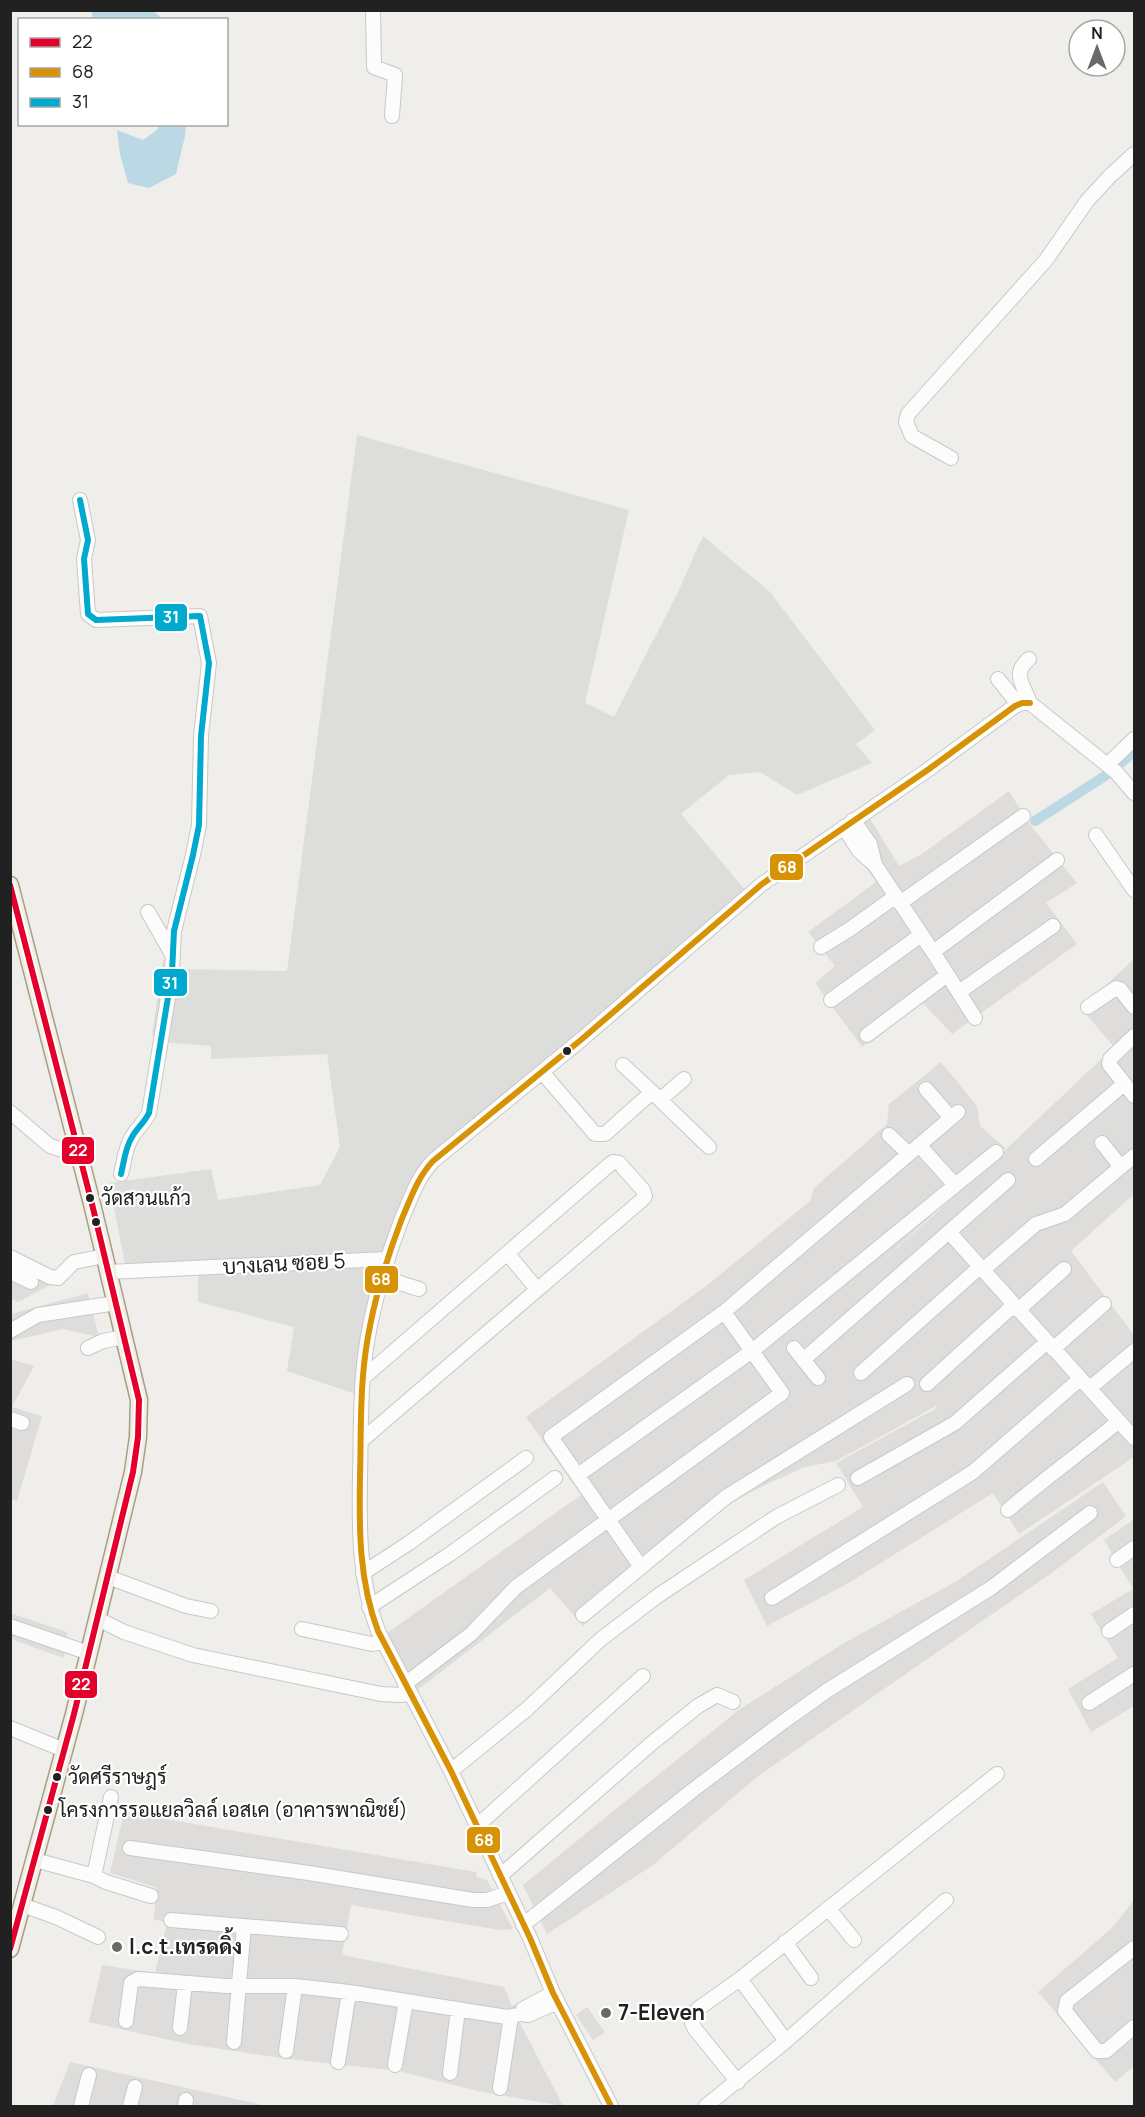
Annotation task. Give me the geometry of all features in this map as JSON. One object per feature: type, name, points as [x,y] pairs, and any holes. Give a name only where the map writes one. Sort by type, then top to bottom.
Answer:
[{"type":"main road","points":[[10,885],[140,1400],[133,1472],[98,1619],[11,1945]]},
{"type":"street","points":[[373,10],[374,67],[395,75],[392,116]]},
{"type":"street","points":[[951,458],[912,436],[906,422],[908,414],[1046,260],[1088,201],[1134,154]]},
{"type":"street","points":[[80,500],[87,540],[84,559],[88,614],[96,620],[200,616],[209,663],[201,736],[199,825],[194,855],[174,932],[172,973],[148,1113],[145,1122],[128,1143],[121,1174]]},
{"type":"street","points":[[1024,703],[1019,675],[1023,664],[1029,659]]},
{"type":"street","points":[[998,679],[1024,703],[1037,706],[1110,768],[1134,793]]},
{"type":"street","points":[[611,2106],[556,1998],[451,1772],[383,1642],[369,1607],[360,1546],[363,1378],[364,1359],[386,1259],[425,1169],[542,1072],[745,897],[1024,703]]},
{"type":"street","points":[[1110,768],[1134,739]]},
{"type":"street","points":[[821,947],[898,900],[1023,816]]},
{"type":"street","points":[[849,824],[870,844],[875,865],[975,1018]]},
{"type":"street","points":[[1096,835],[1134,890]]},
{"type":"street","points":[[933,952],[1057,860]]},
{"type":"street","points":[[148,912],[172,954]]},
{"type":"street","points":[[959,993],[1053,926]]},
{"type":"street","points":[[831,1000],[921,935]]},
{"type":"street","points":[[867,1035],[947,975]]},
{"type":"street","points":[[1088,1007],[1116,988],[1120,989],[1134,1007]]},
{"type":"street","points":[[1134,1036],[1110,1059],[1109,1064],[1134,1096]]},
{"type":"street","points":[[623,1065],[709,1147]]},
{"type":"street","points":[[542,1072],[588,1128],[598,1135],[605,1134],[656,1095],[684,1078]]},
{"type":"street","points":[[1036,1159],[1124,1084]]},
{"type":"street","points":[[641,1567],[551,1437],[724,1312],[955,1115],[926,1089]]},
{"type":"street","points":[[10,1112],[50,1146],[79,1155]]},
{"type":"street","points":[[889,1135],[914,1149],[955,1185]]},
{"type":"street","points":[[1102,1143],[1121,1167]]},
{"type":"street","points":[[578,1475],[752,1351],[996,1152]]},
{"type":"street","points":[[861,1373],[982,1267],[1035,1224],[1065,1214],[1134,1156]]},
{"type":"street","points":[[361,1441],[643,1199],[645,1196],[643,1190],[621,1165],[613,1162],[363,1378]]},
{"type":"street","points":[[818,1378],[799,1354],[949,1232],[1008,1180]]},
{"type":"street","points":[[949,1232],[1050,1346],[1128,1427],[1047,1477],[1008,1510]]},
{"type":"street","points":[[507,1253],[537,1289]]},
{"type":"street","name":"บางเลน ซอย 5","points":[[10,1257],[50,1277],[58,1278],[74,1262],[107,1264],[386,1259]]},
{"type":"street","points":[[927,1384],[1064,1269]]},
{"type":"street","points":[[10,1272],[31,1282]]},
{"type":"street","points":[[381,1278],[418,1289]]},
{"type":"street","points":[[10,1331],[38,1315],[116,1303]]},
{"type":"street","points":[[858,1478],[955,1423],[1104,1304]]},
{"type":"street","points":[[98,1619],[124,1632],[192,1655],[381,1694],[402,1695],[471,1634],[516,1587],[783,1393],[724,1312]]},
{"type":"street","points":[[88,1348],[103,1341],[124,1337]]},
{"type":"street","points":[[772,1598],[973,1472],[1085,1384],[1134,1351]]},
{"type":"street","points":[[583,1615],[726,1497],[907,1384]]},
{"type":"street","points":[[363,1573],[410,1543],[526,1458]]},
{"type":"street","points":[[369,1607],[450,1554],[555,1478]]},
{"type":"street","points":[[451,1772],[527,1709],[601,1639],[659,1595],[776,1517],[838,1485]]},
{"type":"street","points":[[523,1925],[693,1790],[792,1716],[828,1690],[991,1588],[1090,1513]]},
{"type":"street","points":[[1117,1560],[1134,1548]]},
{"type":"street","points":[[108,1577],[186,1606],[211,1611]]},
{"type":"street","points":[[1109,1631],[1134,1614]]},
{"type":"street","points":[[10,1626],[89,1653]]},
{"type":"street","points":[[302,1629],[366,1643],[383,1642]]},
{"type":"street","points":[[1089,1703],[1134,1674]]},
{"type":"street","points":[[477,1826],[643,1676]]},
{"type":"street","points":[[500,1876],[608,1780],[698,1706],[717,1695],[733,1702]]},
{"type":"street","points":[[10,1728],[64,1750]]},
{"type":"street","points":[[738,2082],[692,2023],[695,2012],[740,1979],[996,1774]]},
{"type":"street","points":[[94,1876],[111,1797]]},
{"type":"street","points":[[130,1848],[309,1873],[473,1900],[487,1900],[508,1893]]},
{"type":"street","points":[[35,1860],[94,1876],[151,1896]]},
{"type":"street","points":[[706,2106],[786,2041],[946,1900]]},
{"type":"street","points":[[22,1905],[56,1917],[98,1937]]},
{"type":"street","points":[[828,1908],[854,1940]]},
{"type":"street","points":[[171,1920],[341,1934]]},
{"type":"street","points":[[234,2042],[244,1926]]},
{"type":"street","points":[[785,1942],[811,1978]]},
{"type":"street","points":[[1134,1948],[1068,2001],[1065,2011],[1097,2051],[1106,2051],[1134,2027]]},
{"type":"street","points":[[126,2021],[131,1983],[138,1979],[185,1984],[295,1986],[459,2010],[516,2015],[528,2015],[556,1998]]},
{"type":"street","points":[[740,1979],[786,2041]]},
{"type":"street","points":[[180,2028],[185,1984]]},
{"type":"street","points":[[286,2051],[295,1986]]},
{"type":"street","points":[[338,2062],[348,1992]]},
{"type":"street","points":[[395,2065],[406,2001]]},
{"type":"street","points":[[450,2073],[459,2010]]},
{"type":"street","points":[[500,2088],[516,2015]]},
{"type":"street","points":[[81,2106],[89,2075]]},
{"type":"street","points":[[130,2106],[135,2087]]},
{"type":"shaded area","name":"วัดสวนแก้ว","points":[[357,435],[629,510],[585,703],[614,717],[678,592],[703,536],[770,592],[875,730],[856,744],[872,763],[797,795],[760,772],[729,775],[681,814],[747,892],[426,1159],[383,1252],[356,1394],[287,1371],[294,1327],[198,1302],[198,1267],[126,1269],[109,1183],[211,1169],[218,1200],[320,1185],[340,1147],[327,1054],[211,1059],[211,1046],[171,1043],[152,1035],[163,960],[177,969],[287,971]]},
{"type":"shaded area","points":[[1009,791],[1028,822],[1077,883],[1046,903],[1077,944],[952,1034],[923,1003],[862,1047],[815,983],[835,966],[808,932],[876,882],[842,835],[869,817],[899,866],[922,854]]},
{"type":"shaded area","points":[[1134,959],[1134,1194],[1071,1251],[1134,1335],[1134,1457],[1019,1534],[993,1493],[845,1585],[767,1626],[744,1580],[863,1507],[836,1463],[937,1408],[936,1406],[836,1461],[805,1467],[731,1503],[611,1599],[583,1626],[550,1588],[416,1691],[387,1633],[581,1495],[526,1417],[710,1283],[810,1201],[814,1188],[887,1124],[889,1104],[941,1062],[977,1106],[980,1126],[1005,1148],[843,1297],[1000,1155],[1114,1047],[1081,1008]]},
{"type":"shaded area","points":[[10,1261],[56,1282],[18,1302],[11,1299]]},
{"type":"shaded area","points":[[88,1293],[99,1337],[63,1329],[11,1341],[11,1314]]},
{"type":"shaded area","points":[[10,1359],[34,1366],[12,1407],[42,1416],[17,1501],[10,1499]]},
{"type":"shaded area","points":[[1103,1482],[1126,1516],[1053,1572],[757,1777],[653,1865],[547,1934],[523,1885],[633,1795],[740,1709],[846,1642],[955,1582]]},
{"type":"shaded area","points":[[1134,1519],[1134,1706],[1091,1732],[1068,1689],[1118,1658],[1091,1614],[1133,1589],[1104,1540]]},
{"type":"shaded area","points":[[10,1613],[67,1632],[64,1658],[11,1639]]},
{"type":"shaded area","points":[[124,1812],[476,1872],[477,1877],[487,1880],[513,1929],[500,1930],[351,1905],[342,1955],[504,1987],[512,2006],[544,1990],[553,2010],[519,2021],[563,2106],[477,2091],[399,2071],[288,2059],[188,2044],[89,2022],[102,1965],[155,1973],[167,1923],[154,1919],[156,1888],[158,1888],[110,1873]]},
{"type":"shaded area","points":[[1134,1900],[1134,2066],[1115,2082],[1038,1992],[1112,1928]]},
{"type":"shaded area","points":[[587,2007],[605,2032],[593,2040],[576,2015]]},
{"type":"shaded area","points":[[70,2062],[267,2106],[53,2106]]},
{"type":"water","points":[[91,11],[153,11],[162,18],[93,18]]},
{"type":"water","points":[[158,126],[186,126],[176,174],[149,188],[128,183],[120,154],[117,130],[143,140],[158,129]]},
{"type":"waterway","points":[[1035,821],[1105,776],[1134,752]]},
{"type":"transit line","name":"31","points":[[80,500],[88,540],[84,559],[88,614],[96,620],[200,616],[209,663],[201,736],[199,825],[174,931],[172,973],[149,1113],[130,1141],[121,1174]]},
{"type":"transit line","name":"68","points":[[611,2106],[553,1993],[530,1938],[451,1771],[378,1631],[372,1612],[364,1574],[360,1535],[361,1414],[368,1336],[382,1278],[411,1197],[418,1182],[433,1161],[582,1039],[762,884],[929,769],[1015,706],[1030,703]]},
{"type":"transit line","name":"22","points":[[10,885],[92,1204],[139,1400],[138,1437],[133,1472],[74,1714],[10,1949]]},
{"type":"place","name":"วัดสวนแก้ว","points":[[90,1198]]},
{"type":"place","name":"วัดศรีราษฎร์","points":[[57,1777]]},
{"type":"place","name":"โครงการรอแยลวิลล์ เอสเค (อาคารพาณิชย์)","points":[[48,1810]]},
{"type":"place","name":"I.c.t.เทรดดิ้ง","points":[[117,1947]]},
{"type":"place","name":"7-Eleven","points":[[606,2013]]}]
